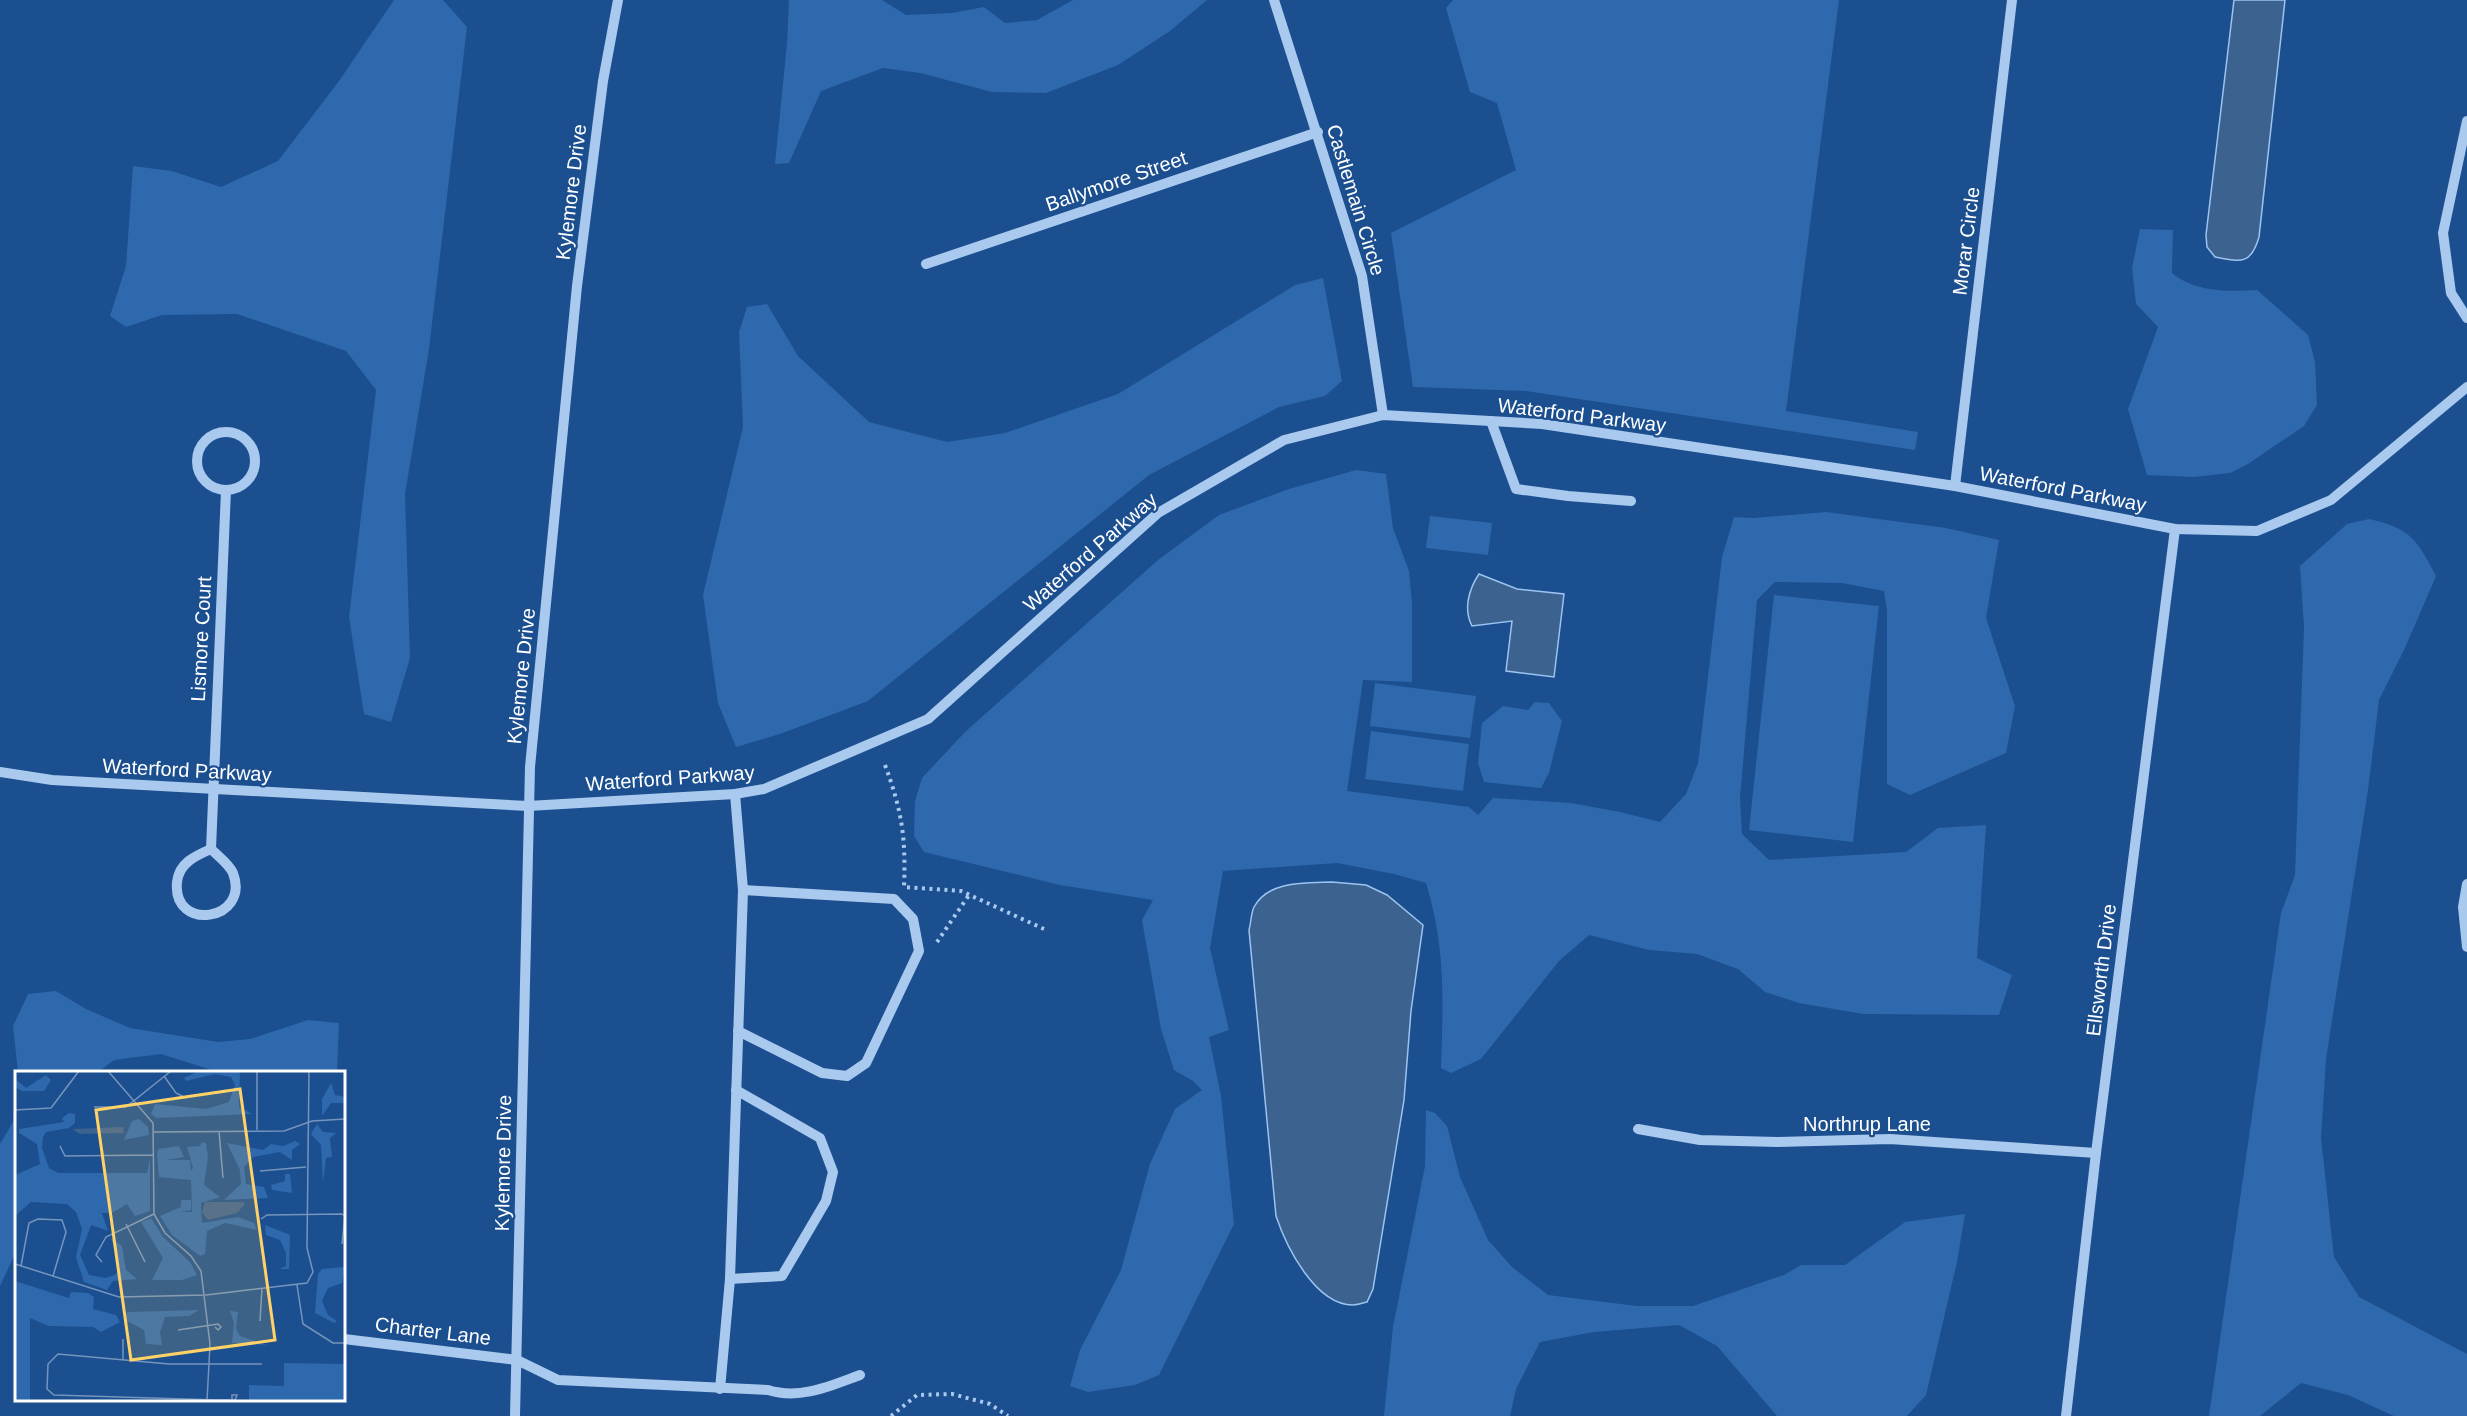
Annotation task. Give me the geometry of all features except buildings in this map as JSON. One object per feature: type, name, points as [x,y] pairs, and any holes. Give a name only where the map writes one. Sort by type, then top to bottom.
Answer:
[{"type":"street","name":"Kylemore Drive","points":[[515,1416],[518,1360],[528,806],[578,286],[603,81],[618,0]]},
{"type":"street","name":"Castlemain Circle","points":[[1274,0],[1318,132],[1362,276],[1383,415]]},
{"type":"street","name":"Morar Circle","points":[[1954,486],[2012,0]]},
{"type":"street","points":[[2467,121],[2443,233],[2451,293],[2467,318]]},
{"type":"street","name":"Ballymore Street","points":[[926,264],[1318,132]]},
{"type":"street","name":"Waterford Parkway","points":[[0,772],[52,780],[528,806],[735,794],[764,789],[928,720],[1158,513],[1284,440],[1383,415],[1542,424],[1954,486],[2175,529],[2257,531],[2331,500],[2467,387]]},
{"type":"street","points":[[1491,422],[1516,489],[1631,501]]},
{"type":"street","points":[[227,431],[247,440],[254,450],[256,461],[247,482],[237,488],[226,490],[215,488],[206,481],[199,471],[197,460],[206,440],[227,431]]},
{"type":"street","name":"Lismore Court","points":[[211,849],[226,490]]},
{"type":"street","name":"Ellsworth Drive","points":[[2066,1416],[2096,1154],[2175,529]]},
{"type":"street","points":[[720,1389],[730,1279],[743,890],[735,794]]},
{"type":"street","points":[[211,849],[232,872],[236,888],[229,907],[216,914],[203,916],[189,912],[182,905],[177,892],[177,879],[182,867],[196,856],[211,849]]},
{"type":"street","points":[[2467,884],[2463,907],[2467,947]]},
{"type":"street","points":[[738,1031],[822,1073],[847,1076],[866,1063],[919,951],[913,919],[894,899],[743,890]]},
{"type":"street","points":[[730,1279],[782,1276],[826,1201],[834,1172],[820,1138],[736,1090]]},
{"type":"street","name":"Northrup Lane","points":[[1638,1130],[1700,1140],[1778,1142],[1890,1139],[2096,1154]]},
{"type":"street","name":"Charter Lane","points":[[345,1339],[518,1360],[558,1380],[768,1390],[781,1394],[806,1393],[860,1375]]},
{"type":"path","points":[[885,765],[898,801],[906,848],[904,887],[961,891],[1044,929]]},
{"type":"path","points":[[937,942],[969,895]]},
{"type":"path","points":[[891,1416],[918,1395],[952,1394],[990,1404],[1008,1416]]},
{"type":"shaded area","points":[[394,0],[443,0],[467,27],[429,349],[405,494],[410,658],[391,722],[364,714],[349,617],[376,390],[346,351],[237,314],[162,315],[126,327],[110,316],[126,266],[133,166],[172,171],[221,187],[278,161],[339,81]]},
{"type":"shaded area","points":[[789,0],[882,0],[906,15],[952,13],[984,7],[1005,23],[1037,20],[1073,0],[1207,0],[1170,31],[1118,65],[1046,93],[992,92],[920,73],[883,68],[821,91],[789,163],[775,164]]},
{"type":"shaded area","points":[[1453,0],[1839,0],[1786,411],[1918,432],[1915,450],[1526,391],[1413,387],[1391,233],[1516,170],[1497,103],[1470,92],[1446,8]]},
{"type":"shaded area","points":[[2234,0],[2285,0],[2259,237],[2252,253],[2238,260],[2215,257],[2207,247],[2206,235]]},
{"type":"shaded area","points":[[2140,229],[2173,230],[2172,273],[2181,279],[2212,289],[2257,290],[2308,335],[2315,362],[2317,405],[2304,426],[2248,464],[2230,473],[2194,477],[2147,475],[2128,409],[2158,327],[2136,304],[2132,268]]},
{"type":"shaded area","points":[[1323,278],[1342,381],[1325,396],[1279,407],[1149,475],[868,701],[780,734],[736,747],[718,703],[703,595],[743,427],[739,332],[747,307],[767,304],[798,356],[869,422],[947,442],[1005,433],[1118,394],[1295,285]]},
{"type":"shaded area","points":[[1356,470],[1386,474],[1393,528],[1409,571],[1412,604],[1412,682],[1363,680],[1347,791],[1469,807],[1478,815],[1493,798],[1571,803],[1660,822],[1686,794],[1698,763],[1722,557],[1734,517],[1753,518],[1826,512],[1946,528],[1999,540],[1986,618],[2015,706],[2006,753],[1910,795],[1887,784],[1887,611],[1884,591],[1842,583],[1775,582],[1757,600],[1740,798],[1742,834],[1769,860],[1906,852],[1938,828],[1986,825],[1977,958],[2012,975],[1999,1015],[1863,1014],[1799,1003],[1765,992],[1738,969],[1697,954],[1649,950],[1589,935],[1559,961],[1481,1059],[1451,1073],[1441,1068],[1442,975],[1437,930],[1426,883],[1337,863],[1223,871],[1210,948],[1229,1030],[1209,1037],[1221,1096],[1234,1224],[1159,1375],[1135,1385],[1088,1392],[1070,1386],[1080,1350],[1121,1270],[1150,1164],[1175,1109],[1202,1090],[1193,1081],[1174,1070],[1161,1029],[1142,920],[1153,900],[1060,885],[924,852],[914,836],[915,801],[922,778],[965,732],[1158,560],[1219,515],[1289,489]]},
{"type":"shaded area","points":[[1430,516],[1492,523],[1488,555],[1426,548]]},
{"type":"shaded area","points":[[2369,519],[2404,531],[2418,545],[2436,576],[2405,648],[2379,700],[2368,790],[2326,1059],[2321,1138],[2334,1257],[2359,1297],[2467,1354],[2467,1416],[2394,1416],[2348,1395],[2301,1383],[2260,1416],[2209,1416],[2281,913],[2295,875],[2304,627],[2300,566],[2347,524]]},
{"type":"shaded area","points":[[1479,574],[1517,589],[1564,594],[1554,677],[1506,671],[1512,621],[1472,626],[1468,613],[1468,599]]},
{"type":"shaded area","points":[[1774,595],[1879,606],[1853,842],[1749,830]]},
{"type":"shaded area","points":[[1375,683],[1476,696],[1470,738],[1370,726]]},
{"type":"shaded area","points":[[1535,702],[1549,703],[1562,721],[1549,773],[1541,788],[1484,782],[1478,763],[1482,723],[1503,706],[1528,710]]},
{"type":"shaded area","points":[[1371,731],[1469,744],[1463,791],[1365,779]]},
{"type":"shaded area","points":[[1332,882],[1366,885],[1387,895],[1423,925],[1411,1011],[1404,1100],[1373,1289],[1367,1302],[1353,1305],[1339,1302],[1326,1295],[1315,1285],[1304,1272],[1287,1243],[1276,1216],[1249,930],[1254,907],[1269,892],[1278,887],[1300,883]]},
{"type":"shaded area","points":[[56,991],[86,1009],[130,1028],[218,1042],[250,1039],[308,1020],[339,1023],[337,1071],[215,1071],[161,1054],[114,1060],[99,1071],[18,1071],[13,1026],[28,994]]},
{"type":"shaded area","points":[[15,1099],[15,1254],[0,1286],[0,1144],[13,1122]]},
{"type":"shaded area","points":[[1426,1110],[1435,1113],[1447,1126],[1460,1177],[1488,1240],[1512,1267],[1548,1295],[1637,1306],[1693,1306],[1784,1275],[1801,1265],[1845,1265],[1905,1222],[1965,1214],[1957,1262],[1926,1395],[1907,1416],[1777,1416],[1717,1346],[1679,1325],[1594,1332],[1540,1342],[1516,1389],[1510,1416],[1384,1416],[1393,1327],[1425,1166]]}]
